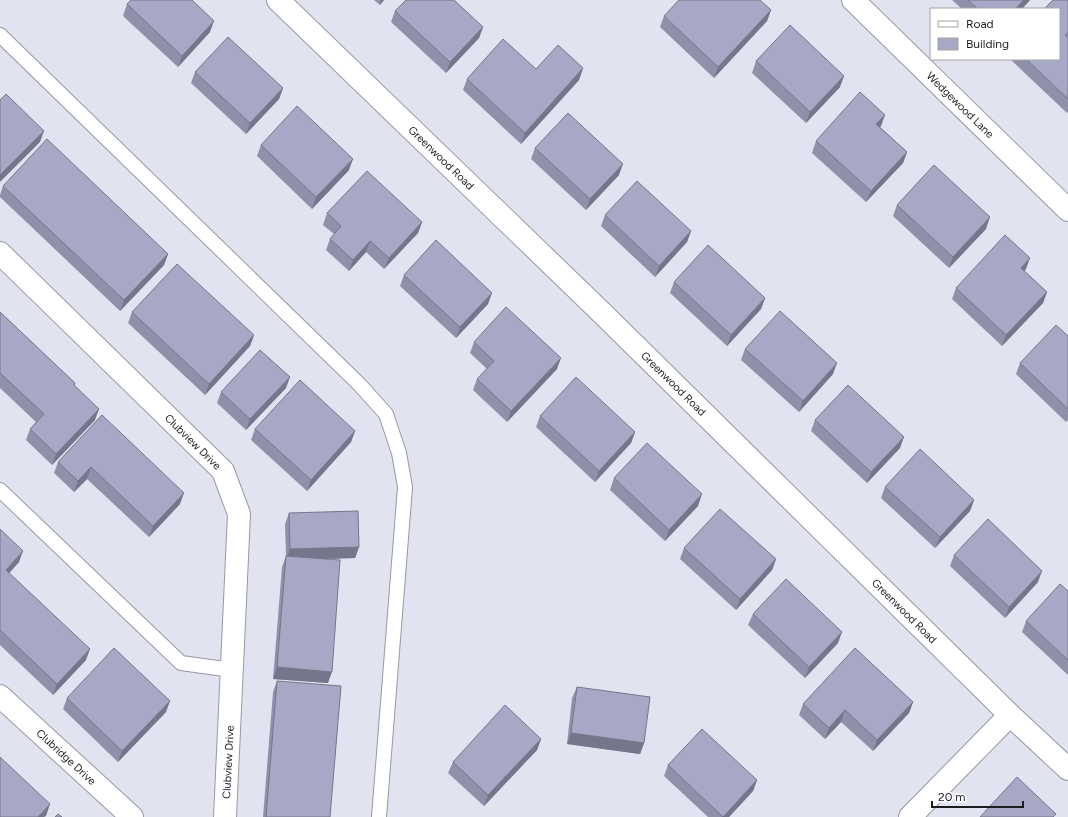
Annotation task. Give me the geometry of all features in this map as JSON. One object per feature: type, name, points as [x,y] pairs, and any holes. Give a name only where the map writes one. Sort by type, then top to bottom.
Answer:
[{"type":"street","name":"Greenwood Road","points":[[278,0],[601,312],[1010,715],[1068,769]]},
{"type":"street","name":"Wedgewood Lane","points":[[853,0],[1068,210]]},
{"type":"street","name":"Clubview Drive","points":[[0,253],[223,471],[239,514],[225,817]]},
{"type":"street","name":"Clubridge Drive","points":[[0,696],[132,817]]},
{"type":"street","points":[[910,817],[1010,715]]},
{"type":"lane","points":[[0,35],[354,378],[386,414],[399,453],[406,487],[379,817]]},
{"type":"lane","points":[[0,490],[181,663],[232,670]]},
{"type":"building","points":[[131,0],[192,0],[214,21],[182,56],[127,4]]},
{"type":"building","points":[[406,0],[454,0],[483,27],[450,62],[395,11]]},
{"type":"building","points":[[679,0],[760,0],[771,10],[718,67],[664,16]]},
{"type":"building","points":[[968,0],[1024,0],[1016,8],[977,8]]},
{"type":"building","points":[[1053,0],[1068,0],[1068,33],[1065,35],[1068,38],[1068,99],[1027,60],[1060,60],[1060,8],[1045,8]]},
{"type":"building","points":[[790,25],[844,76],[810,112],[756,61]]},
{"type":"building","points":[[228,37],[283,88],[250,123],[195,72]]},
{"type":"building","points":[[503,39],[536,69],[558,45],[583,68],[525,133],[467,79]]},
{"type":"building","points":[[860,92],[885,115],[876,124],[907,152],[871,191],[816,141]]},
{"type":"building","points":[[6,94],[44,131],[0,175],[0,100]]},
{"type":"building","points":[[297,106],[353,159],[316,197],[261,145]]},
{"type":"building","points":[[568,113],[623,164],[590,199],[535,148]]},
{"type":"building","points":[[47,139],[168,254],[124,300],[3,186]]},
{"type":"building","points":[[934,165],[990,217],[953,257],[897,205]]},
{"type":"building","points":[[367,171],[422,222],[389,258],[370,241],[353,260],[330,239],[341,226],[327,213]]},
{"type":"building","points":[[637,181],[691,231],[659,266],[605,215]]},
{"type":"building","points":[[1005,235],[1030,258],[1021,268],[1047,292],[1006,335],[956,288]]},
{"type":"building","points":[[436,240],[492,293],[460,327],[404,275]]},
{"type":"building","points":[[708,245],[765,298],[731,335],[674,282]]},
{"type":"building","points":[[177,264],[254,335],[209,384],[132,312]]},
{"type":"building","points":[[506,307],[561,358],[511,411],[477,379],[494,361],[474,342]]},
{"type":"building","points":[[780,311],[837,363],[803,401],[745,349]]},
{"type":"building","points":[[0,312],[75,383],[74,385],[99,409],[56,454],[30,429],[44,414],[0,373]]},
{"type":"building","points":[[1056,325],[1068,336],[1068,409],[1020,363]]},
{"type":"building","points":[[260,350],[290,377],[250,419],[221,392]]},
{"type":"building","points":[[576,377],[635,432],[599,471],[540,416]]},
{"type":"building","points":[[300,380],[355,431],[311,480],[255,429]]},
{"type":"building","points":[[848,385],[904,437],[871,472],[815,420]]},
{"type":"building","points":[[102,415],[184,493],[153,526],[91,467],[78,481],[58,462]]},
{"type":"building","points":[[647,443],[702,494],[669,530],[614,478]]},
{"type":"building","points":[[920,449],[974,500],[940,537],[885,487]]},
{"type":"building","points":[[720,509],[776,559],[740,599],[684,548]]},
{"type":"building","points":[[358,511],[359,547],[290,549],[289,513]]},
{"type":"building","points":[[988,519],[1042,571],[1009,607],[954,555]]},
{"type":"building","points":[[0,529],[23,551],[6,570],[90,649],[57,684],[0,630]]},
{"type":"building","points":[[286,556],[340,560],[332,672],[277,667]]},
{"type":"building","points":[[786,579],[842,632],[809,667],[753,614]]},
{"type":"building","points":[[1060,584],[1068,591],[1068,660],[1026,621]]},
{"type":"building","points":[[114,648],[170,701],[122,751],[67,698]]},
{"type":"building","points":[[855,648],[913,702],[877,740],[845,710],[829,728],[803,704]]},
{"type":"building","points":[[277,681],[341,686],[330,817],[266,817]]},
{"type":"building","points":[[577,687],[650,697],[644,743],[571,733]]},
{"type":"building","points":[[505,705],[541,739],[488,795],[453,762]]},
{"type":"building","points":[[702,729],[757,780],[723,817],[668,765]]},
{"type":"building","points":[[0,757],[50,804],[38,817],[0,817]]},
{"type":"building","points":[[1017,777],[1056,814],[1053,817],[980,817]]},
{"type":"building","points":[[58,814],[62,817],[55,817]]}]
